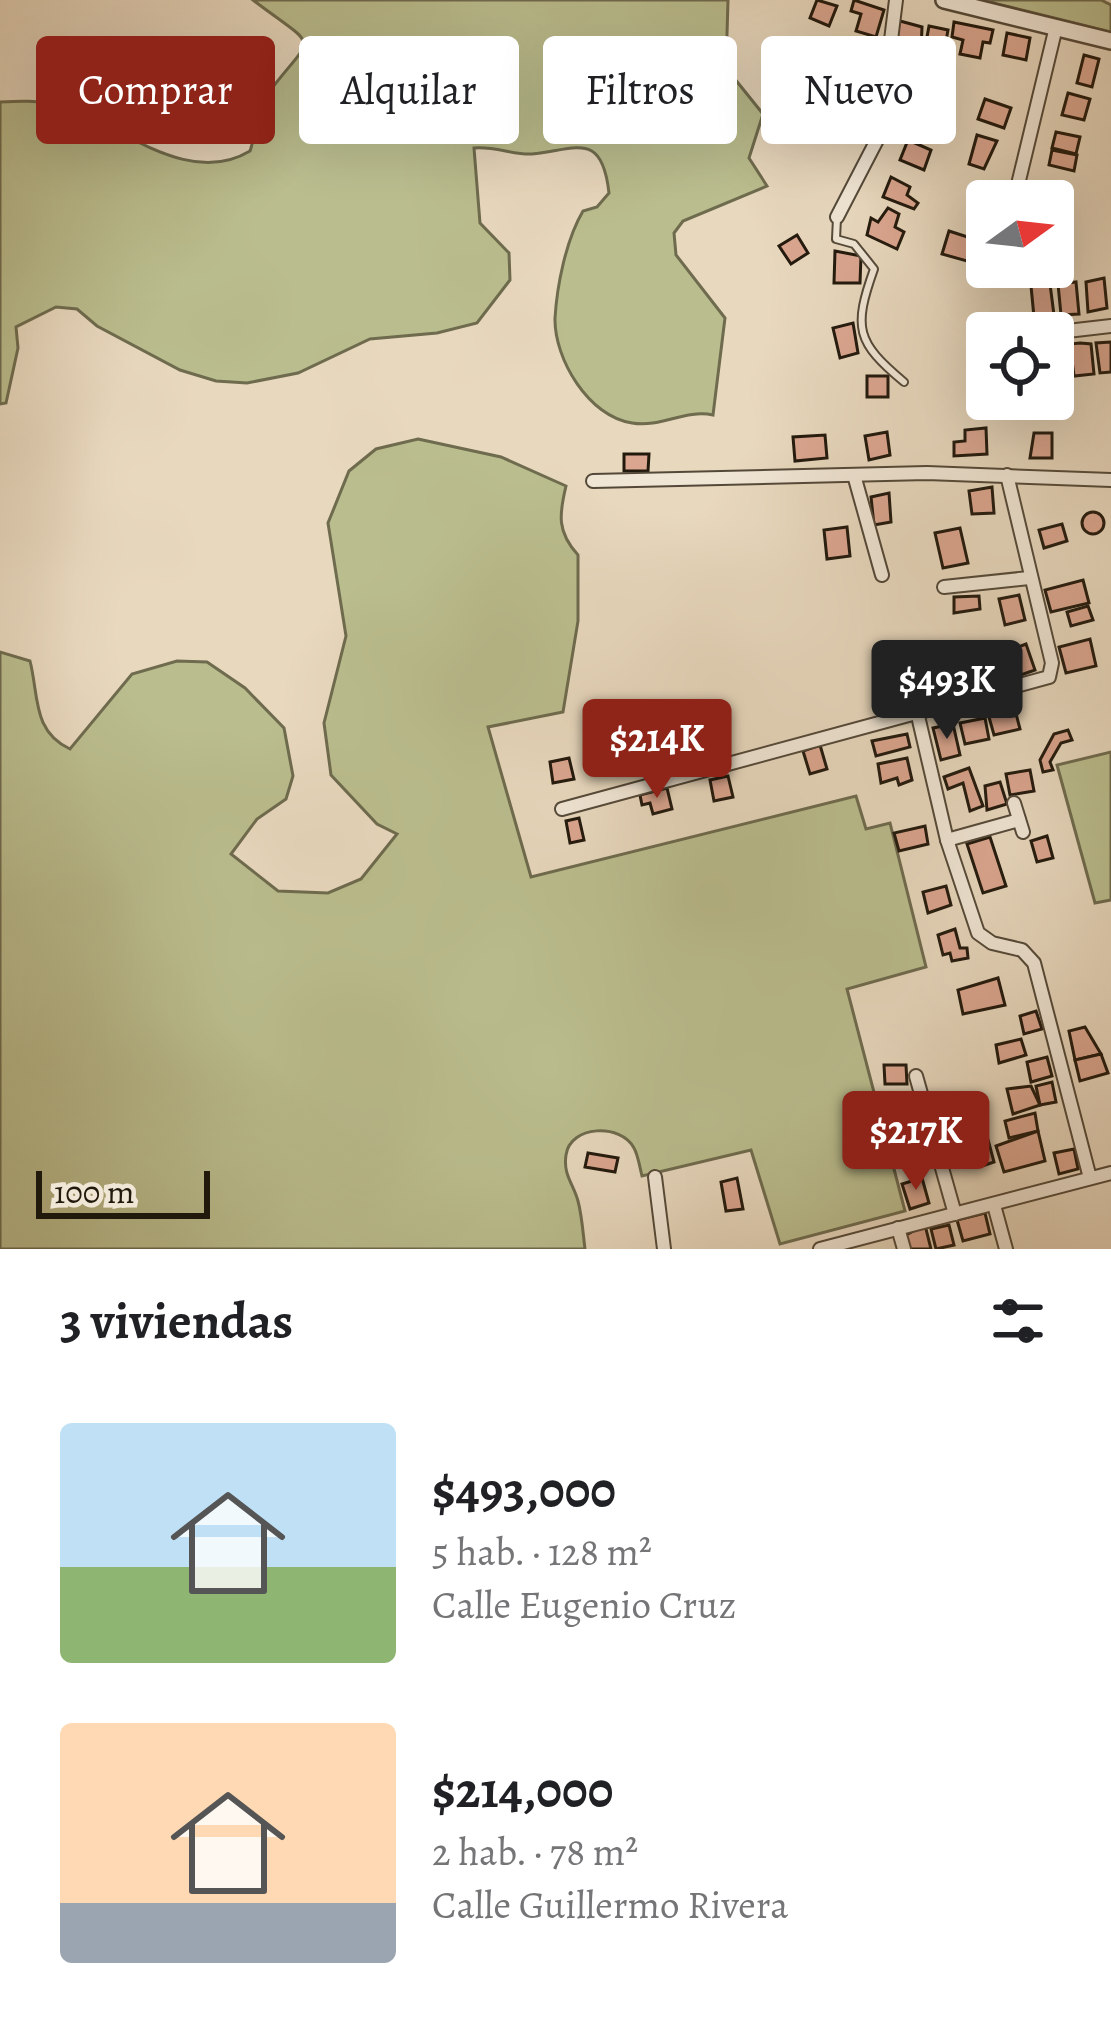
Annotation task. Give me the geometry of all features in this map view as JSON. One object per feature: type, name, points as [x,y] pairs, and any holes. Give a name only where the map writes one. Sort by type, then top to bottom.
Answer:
[{"type":"street","points":[[837,217],[879,136],[896,0]]},
{"type":"street","points":[[944,0],[1111,41]]},
{"type":"street","points":[[1018,180],[1056,27]]},
{"type":"street","points":[[1074,330],[1111,326]]},
{"type":"street","points":[[854,475],[882,575]]},
{"type":"street","points":[[593,481],[854,475],[1111,480]]},
{"type":"street","points":[[562,808],[918,716],[1048,677],[1052,663],[1007,475]]},
{"type":"street","points":[[944,586],[1030,578]]},
{"type":"street","points":[[918,716],[947,840],[978,933],[992,944],[1022,950],[1034,963],[1090,1178]]},
{"type":"street","points":[[947,840],[1021,826],[1014,803]]},
{"type":"street","points":[[916,1076],[955,1214]]},
{"type":"street","points":[[820,1249],[1111,1173]]},
{"type":"street","points":[[655,1178],[664,1249]]},
{"type":"street","points":[[994,1205],[1006,1249]]},
{"type":"street","points":[[898,1228],[904,1249]]},
{"type":"lane","points":[[837,217],[836,238],[866,253],[874,268],[861,317],[864,345],[904,382]]},
{"type":"green space","points":[[253,0],[728,0],[727,36],[543,36],[543,144],[737,144],[737,82],[761,112],[749,158],[767,186],[683,221],[674,233],[676,255],[725,318],[713,415],[643,424],[616,418],[588,398],[568,368],[555,318],[563,263],[583,211],[597,207],[609,193],[600,160],[584,148],[532,154],[474,148],[480,223],[509,253],[510,280],[477,323],[437,333],[370,339],[298,373],[247,383],[216,381],[180,370],[97,326],[77,309],[56,307],[16,327],[18,348],[6,403],[0,404],[0,102],[36,102],[36,144],[143,144],[178,158],[226,161],[250,151],[252,144],[275,144],[275,85],[299,54],[299,144],[519,144],[519,36],[300,36]]},
{"type":"green space","points":[[981,0],[1101,0],[1111,5],[1111,32]]},
{"type":"green space","points":[[418,439],[501,457],[566,486],[562,523],[578,555],[578,621],[563,712],[488,727],[531,877],[856,796],[866,829],[890,823],[926,967],[847,989],[905,1211],[780,1244],[751,1150],[642,1176],[628,1140],[597,1131],[576,1138],[565,1162],[585,1249],[0,1249],[0,652],[30,661],[43,722],[70,749],[132,674],[177,661],[207,662],[245,688],[284,728],[293,776],[286,799],[257,819],[231,854],[278,891],[328,893],[361,879],[397,834],[377,824],[331,775],[324,723],[346,636],[328,523],[349,471],[376,449]]},
{"type":"green space","points":[[1111,752],[1111,900],[1095,903],[1057,765]]},
{"type":"building","points":[[817,0],[837,6],[829,26],[810,18]]},
{"type":"building","points":[[854,0],[884,10],[876,36],[856,31],[861,14],[851,11]]},
{"type":"building","points":[[900,21],[922,27],[922,36],[896,36]]},
{"type":"building","points":[[954,22],[993,30],[990,43],[983,42],[980,58],[960,54],[963,40],[952,36]]},
{"type":"building","points":[[929,26],[948,30],[947,36],[927,36]]},
{"type":"building","points":[[1007,33],[1030,38],[1026,60],[1003,55]]},
{"type":"building","points":[[1084,55],[1099,59],[1092,87],[1077,83]]},
{"type":"building","points":[[1068,93],[1090,99],[1084,120],[1062,115]]},
{"type":"building","points":[[985,99],[1011,108],[1004,128],[978,119]]},
{"type":"building","points":[[1056,132],[1080,137],[1076,154],[1052,148]]},
{"type":"building","points":[[977,135],[997,141],[984,169],[969,164]]},
{"type":"building","points":[[906,144],[931,150],[924,170],[900,160]]},
{"type":"building","points":[[1052,150],[1077,155],[1074,171],[1049,165]]},
{"type":"building","points":[[891,177],[910,187],[907,195],[918,203],[914,209],[883,197]]},
{"type":"building","points":[[888,208],[899,214],[895,227],[904,232],[897,249],[867,235],[871,218],[878,222]]},
{"type":"building","points":[[949,231],[966,236],[966,261],[942,254]]},
{"type":"building","points":[[797,235],[808,253],[791,264],[779,246]]},
{"type":"building","points":[[835,251],[861,256],[860,283],[834,283]]},
{"type":"building","points":[[1104,278],[1107,308],[1088,312],[1086,282]]},
{"type":"building","points":[[1074,282],[1079,314],[1061,312],[1058,288],[1074,288]]},
{"type":"building","points":[[1031,288],[1051,288],[1054,312],[1034,312]]},
{"type":"building","points":[[853,323],[858,353],[840,358],[833,328]]},
{"type":"building","points":[[1111,342],[1111,372],[1100,373],[1096,343]]},
{"type":"building","points":[[1074,344],[1091,344],[1094,374],[1074,376]]},
{"type":"building","points":[[867,376],[888,376],[888,397],[867,397]]},
{"type":"building","points":[[986,428],[987,454],[954,456],[954,442],[965,441],[965,430]]},
{"type":"building","points":[[887,432],[890,455],[869,460],[865,436]]},
{"type":"building","points":[[1034,433],[1052,433],[1052,458],[1030,458]]},
{"type":"building","points":[[825,435],[827,458],[795,461],[793,437]]},
{"type":"building","points":[[624,454],[649,454],[648,471],[624,471]]},
{"type":"building","points":[[992,487],[994,513],[972,514],[969,491]]},
{"type":"building","points":[[889,493],[891,522],[874,525],[871,497]]},
{"type":"building","points":[[1093,512],[1104,523],[1093,534],[1082,523]]},
{"type":"building","points":[[1062,524],[1067,541],[1044,548],[1039,530]]},
{"type":"building","points":[[847,527],[850,556],[827,559],[824,530]]},
{"type":"building","points":[[960,528],[968,563],[943,568],[935,533]]},
{"type":"building","points":[[1083,580],[1089,603],[1051,612],[1045,590]]},
{"type":"building","points":[[1019,595],[1025,620],[1005,625],[999,599]]},
{"type":"building","points":[[979,596],[980,609],[954,613],[954,597]]},
{"type":"building","points":[[1088,606],[1093,620],[1071,626],[1067,612]]},
{"type":"building","points":[[1090,639],[1096,666],[1066,673],[1059,647]]},
{"type":"building","points":[[1026,644],[1035,670],[1012,678],[1003,653]]},
{"type":"building","points":[[946,651],[952,677],[937,681],[930,656]]},
{"type":"building","points":[[1015,710],[1020,729],[994,735],[989,717]]},
{"type":"building","points":[[985,718],[989,739],[965,744],[960,723]]},
{"type":"building","points":[[953,724],[960,755],[941,760],[933,728]]},
{"type":"building","points":[[1068,730],[1072,740],[1061,743],[1050,762],[1053,770],[1043,772],[1040,760],[1054,734]]},
{"type":"building","points":[[907,734],[910,747],[876,756],[872,741]]},
{"type":"building","points":[[820,745],[827,769],[810,774],[803,751]]},
{"type":"building","points":[[569,758],[574,779],[553,783],[550,762]]},
{"type":"building","points":[[907,758],[912,780],[899,785],[897,778],[881,783],[878,764]]},
{"type":"building","points":[[969,768],[983,806],[970,811],[963,783],[948,789],[944,777]]},
{"type":"building","points":[[1030,770],[1034,791],[1010,795],[1006,774]]},
{"type":"building","points":[[728,776],[733,797],[714,801],[710,780]]},
{"type":"building","points":[[1000,782],[1007,804],[987,810],[985,786]]},
{"type":"building","points":[[667,788],[672,809],[653,814],[650,803],[642,805],[640,795]]},
{"type":"building","points":[[579,818],[584,840],[570,843],[566,821]]},
{"type":"building","points":[[925,826],[928,844],[899,851],[894,833]]},
{"type":"building","points":[[1047,836],[1053,858],[1037,862],[1031,841]]},
{"type":"building","points":[[990,837],[1006,886],[983,893],[967,844]]},
{"type":"building","points":[[946,886],[951,905],[928,913],[923,892]]},
{"type":"building","points":[[955,929],[968,958],[952,961],[950,953],[943,955],[938,935]]},
{"type":"building","points":[[998,978],[1005,1005],[963,1014],[958,990]]},
{"type":"building","points":[[1036,1011],[1042,1029],[1024,1034],[1020,1016]]},
{"type":"building","points":[[1085,1027],[1101,1054],[1075,1060],[1069,1031]]},
{"type":"building","points":[[1021,1039],[1026,1055],[999,1063],[996,1045]]},
{"type":"building","points":[[1101,1054],[1108,1073],[1080,1081],[1075,1060]]},
{"type":"building","points":[[1047,1057],[1052,1076],[1031,1082],[1027,1062]]},
{"type":"building","points":[[884,1065],[906,1065],[907,1084],[885,1084]]},
{"type":"building","points":[[1052,1082],[1056,1102],[1040,1105],[1036,1086]]},
{"type":"building","points":[[1031,1086],[1040,1105],[1013,1114],[1007,1089]]},
{"type":"building","points":[[1035,1113],[1038,1131],[1009,1138],[1005,1121]]},
{"type":"building","points":[[1038,1131],[1045,1161],[1004,1172],[996,1146]]},
{"type":"building","points":[[987,1136],[994,1162],[982,1166],[974,1140]]},
{"type":"building","points":[[1074,1149],[1078,1169],[1059,1174],[1054,1153]]},
{"type":"building","points":[[588,1153],[618,1158],[615,1172],[585,1167]]},
{"type":"building","points":[[737,1178],[743,1209],[726,1211],[721,1182]]},
{"type":"building","points":[[922,1178],[929,1203],[910,1209],[902,1184]]},
{"type":"building","points":[[985,1213],[990,1234],[963,1241],[957,1220]]},
{"type":"building","points":[[925,1225],[931,1249],[910,1249],[906,1235]]},
{"type":"building","points":[[949,1225],[954,1245],[936,1249],[931,1229]]}]
